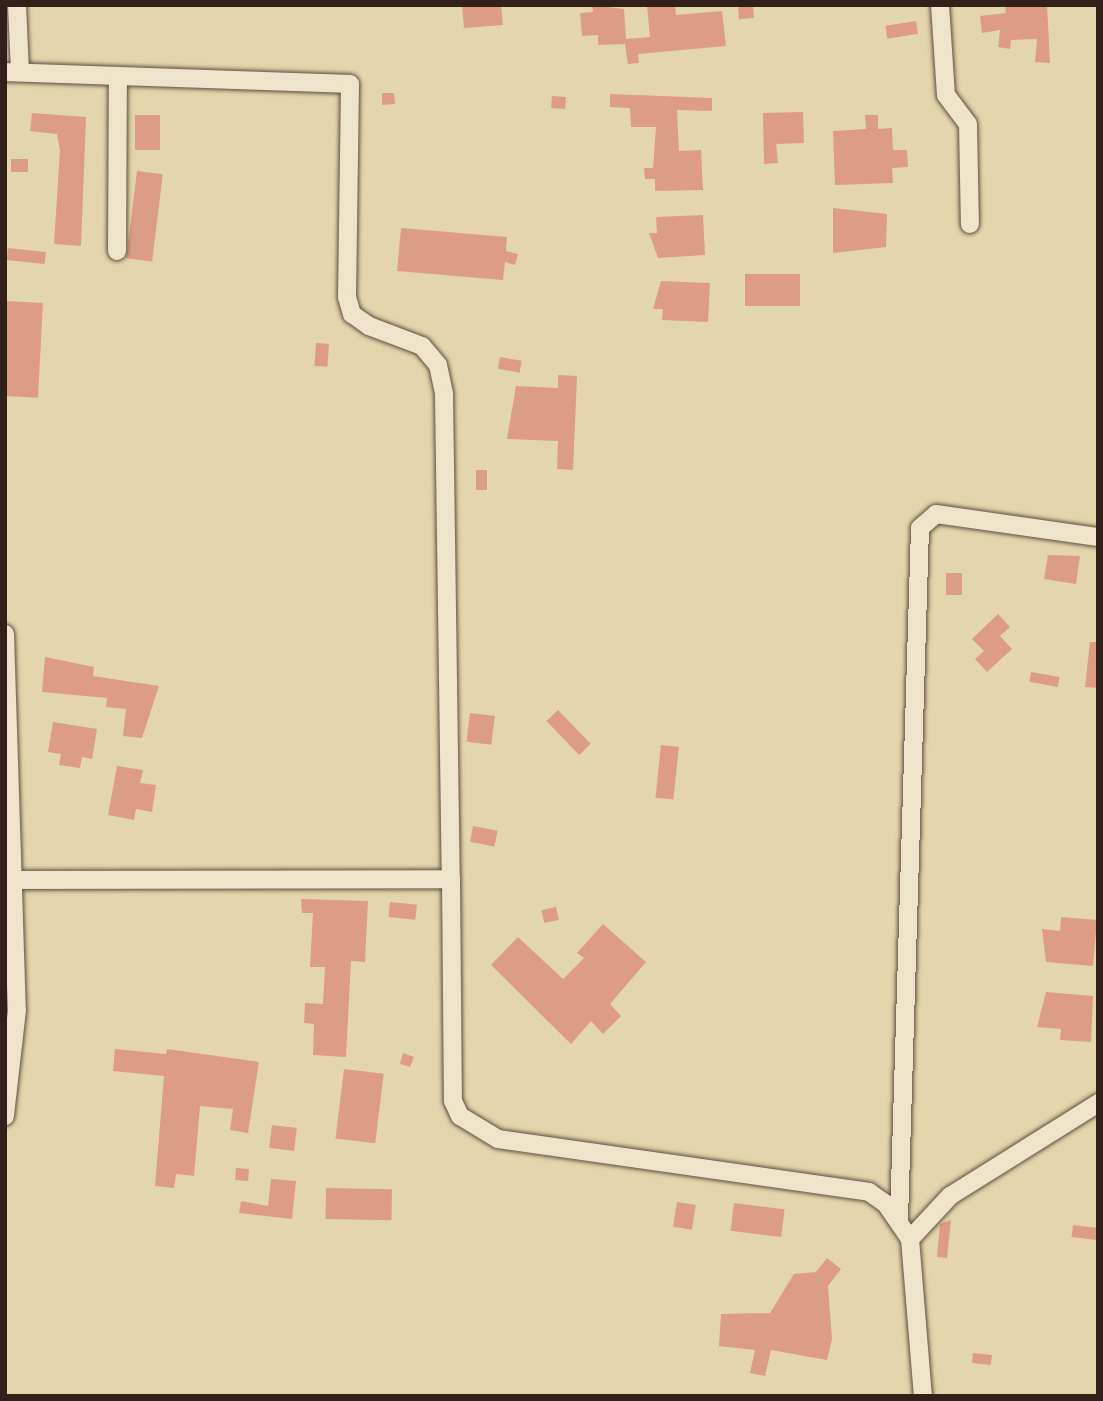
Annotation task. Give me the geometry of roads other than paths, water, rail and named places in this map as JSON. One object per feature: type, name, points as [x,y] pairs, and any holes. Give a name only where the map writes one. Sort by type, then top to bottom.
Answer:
[{"type":"street","points":[[17,5],[13,72],[118,79],[350,84],[349,306],[369,326],[422,346],[438,365],[444,394],[453,1101],[472,1129],[498,1139],[869,1192],[899,1219],[910,1239],[923,1396]]},
{"type":"street","points":[[940,5],[946,95],[968,124],[970,224]]},
{"type":"street","points":[[117,251],[118,79]]},
{"type":"street","points":[[899,1219],[920,528],[936,514],[1098,537]]},
{"type":"street","points":[[5,634],[8,880],[17,1010],[5,1116]]},
{"type":"street","points":[[8,880],[451,879]]},
{"type":"street","points":[[910,1239],[950,1196],[1098,1103]]}]
